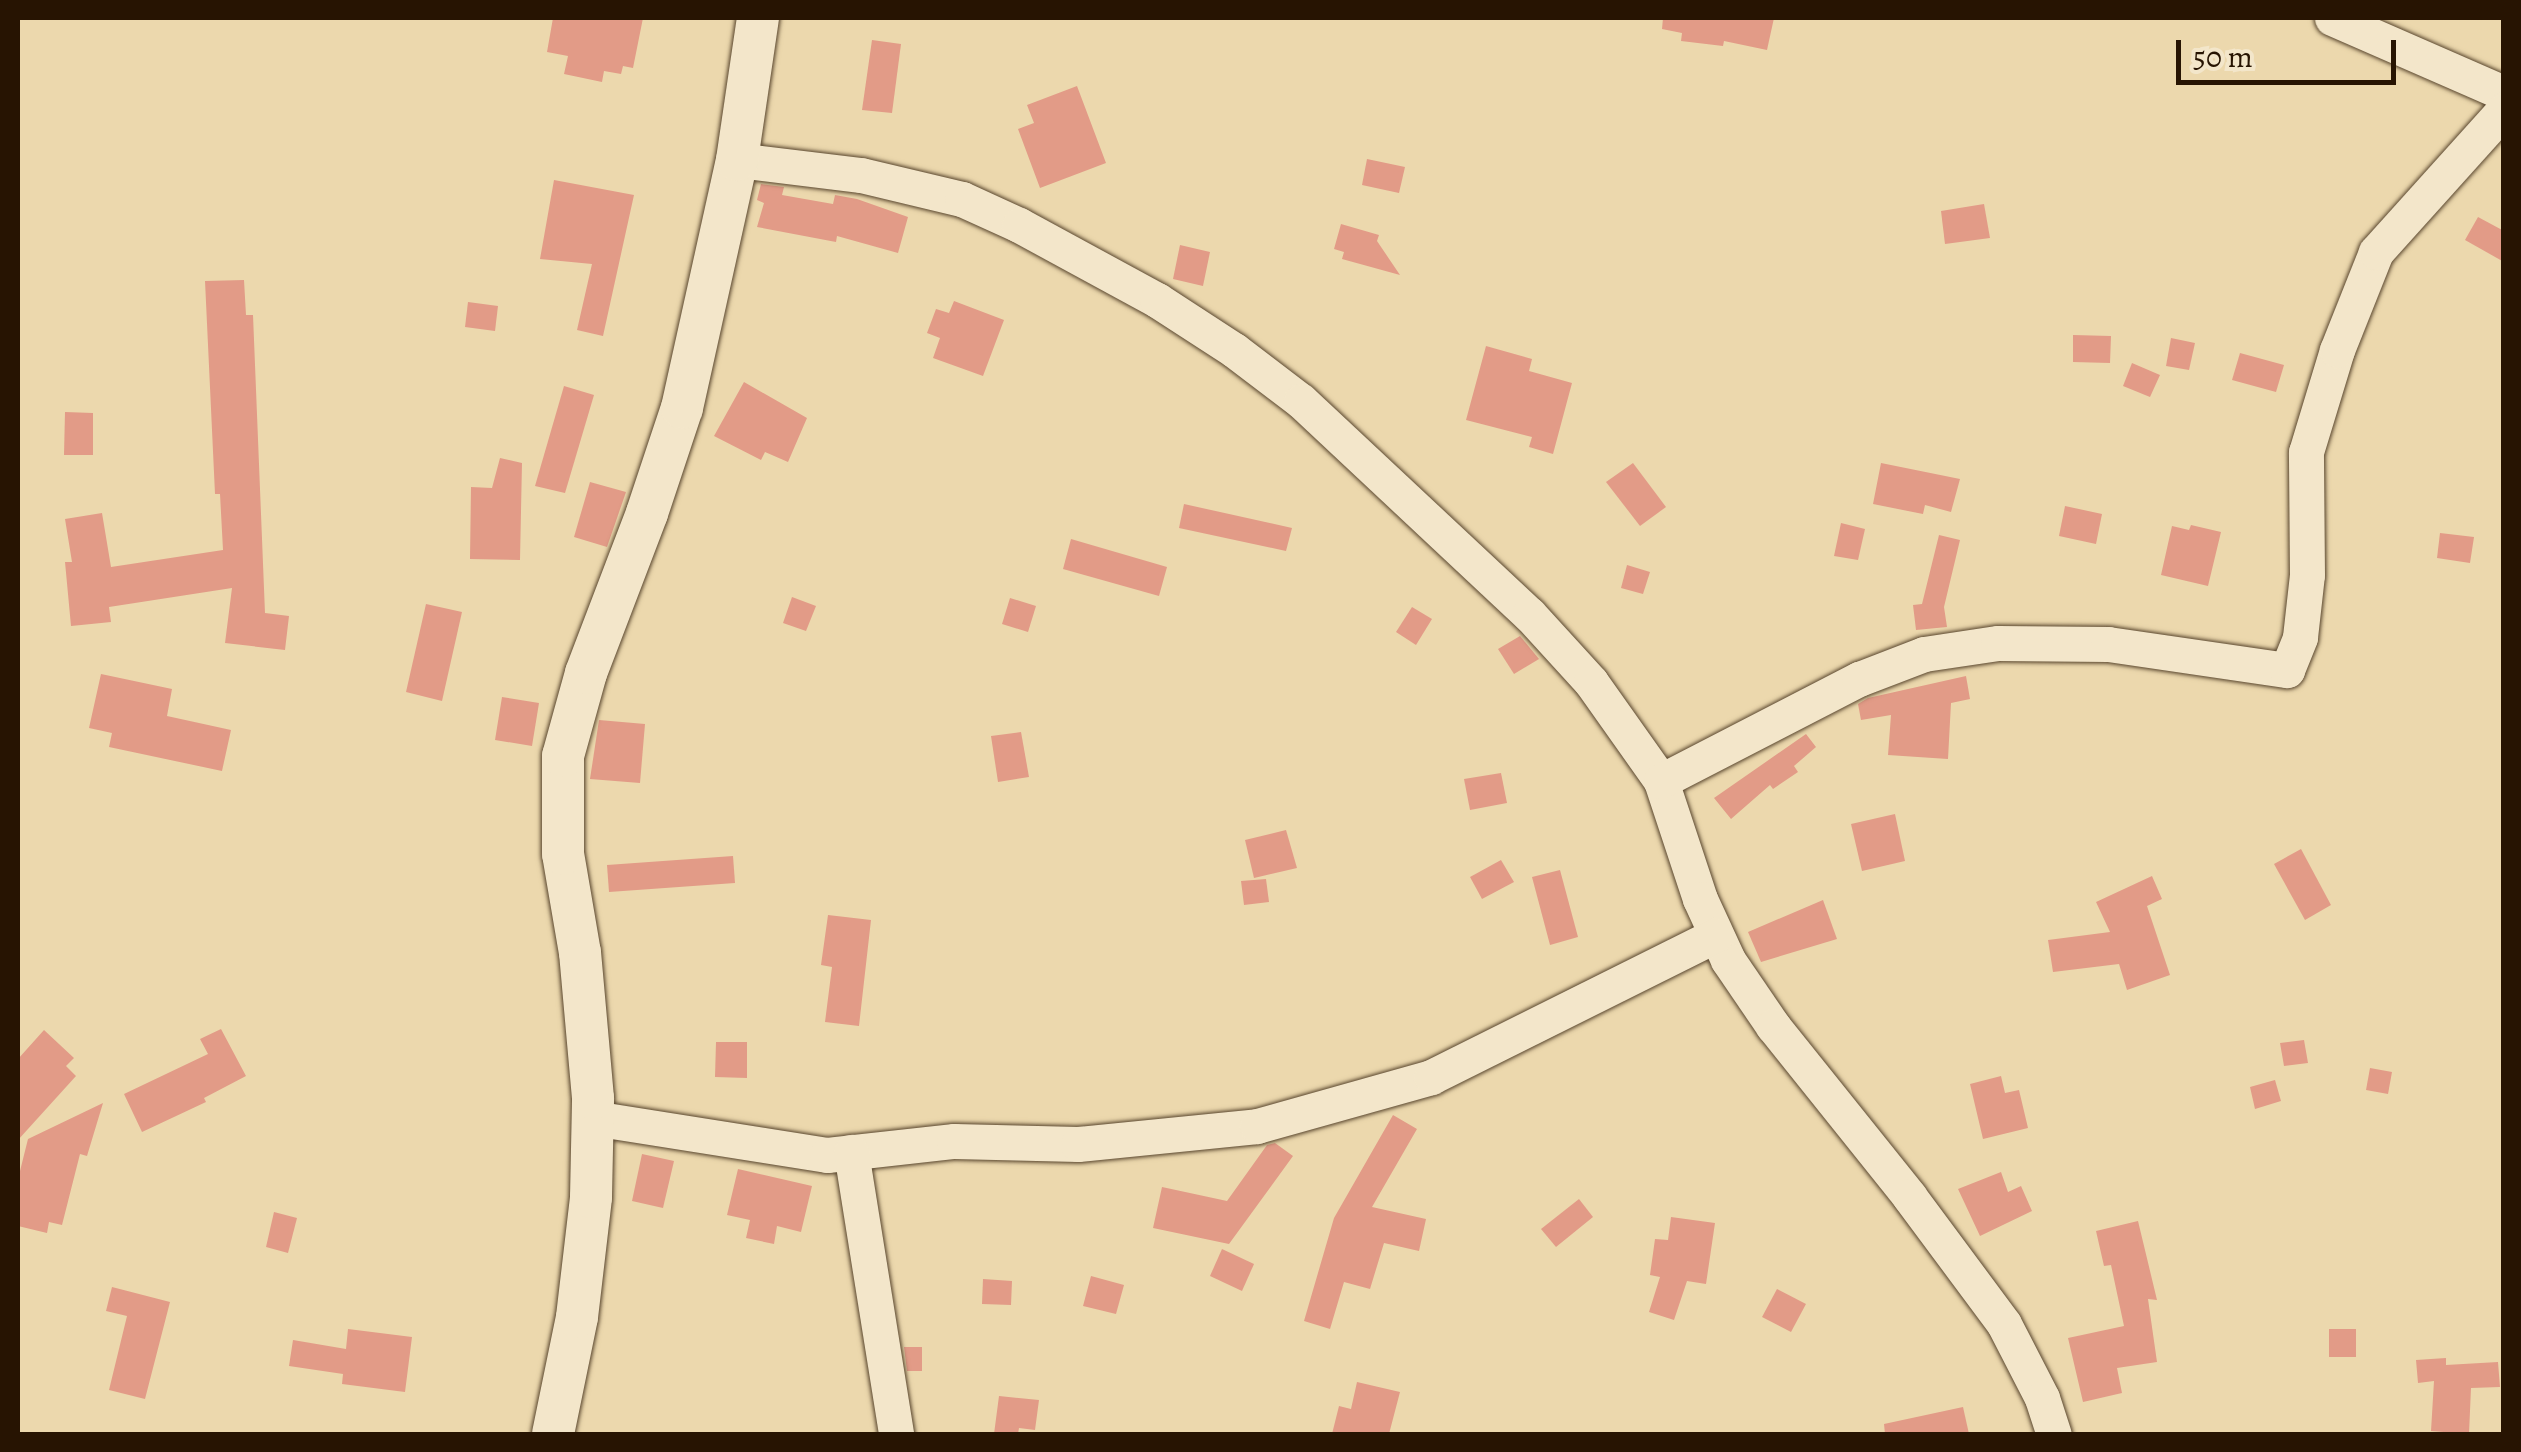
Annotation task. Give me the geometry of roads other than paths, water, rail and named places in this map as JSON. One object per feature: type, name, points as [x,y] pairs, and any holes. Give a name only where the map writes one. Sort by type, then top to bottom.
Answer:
[{"type":"street","points":[[553,1434],[577,1317],[591,1197],[592,1118],[580,953],[563,854],[563,756],[586,673],[682,408],[737,160],[758,18]]},
{"type":"street","points":[[2332,18],[2504,92]]},
{"type":"street","points":[[1660,781],[1859,679],[1924,654],[1998,643],[2108,644],[2287,670],[2300,637],[2308,574],[2306,452],[2337,350],[2376,252],[2504,110]]},
{"type":"street","points":[[737,160],[861,175],[962,199],[1019,224],[1158,300],[1234,350],[1366,458],[1529,614],[1591,682],[1660,781],[1728,960],[1773,1026],[1909,1196],[2004,1324],[2042,1398],[2054,1434]]},
{"type":"street","points":[[592,1118],[826,1156],[954,1142],[1078,1144],[1257,1126],[1431,1077],[1716,935]]},
{"type":"street","points":[[850,1152],[896,1434]]}]
